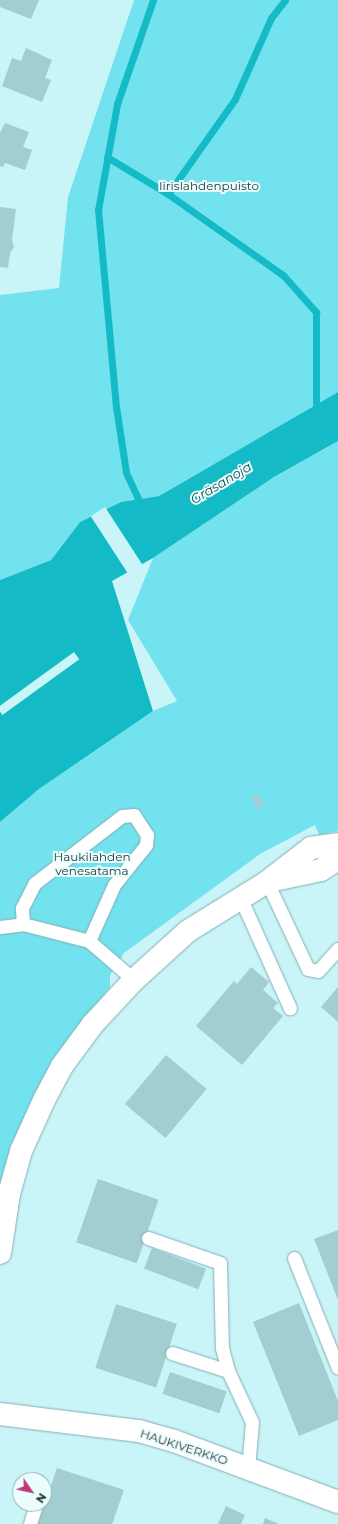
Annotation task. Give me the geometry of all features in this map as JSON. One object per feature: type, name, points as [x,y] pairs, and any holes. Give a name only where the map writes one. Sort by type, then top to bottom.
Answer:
[{"type":"street","points":[[0,1253],[15,1173],[22,1151],[44,1100],[62,1066],[93,1024],[134,980],[188,931],[240,897],[267,882],[311,848],[338,844]]},
{"type":"street","points":[[267,882],[321,870],[338,859]]},
{"type":"street","name":"HAUKIVERKKO","points":[[0,1414],[138,1431],[174,1441],[338,1502]]},
{"type":"lane","points":[[23,924],[22,908],[35,883],[122,816],[134,815],[147,836],[146,845],[114,885],[89,941]]},
{"type":"lane","points":[[267,882],[308,970],[318,970],[338,949]]},
{"type":"lane","points":[[240,897],[290,1008]]},
{"type":"lane","points":[[0,927],[23,924],[89,941],[134,980]]},
{"type":"lane","points":[[148,1238],[220,1263],[222,1348],[228,1371],[252,1422],[248,1469]]},
{"type":"lane","points":[[294,1258],[338,1368]]},
{"type":"lane","points":[[172,1353],[228,1371]]},
{"type":"lane","points":[[30,1524],[34,1512]]},
{"type":"green space","name":"Iirislahdenpuisto","points":[[134,0],[338,0],[338,392],[159,496],[121,502],[80,522],[51,560],[0,580],[0,295],[59,288],[68,197]]},
{"type":"green space","name":"Haukilahden venesatama","points":[[338,441],[338,831],[319,835],[315,825],[260,854],[124,953],[110,975],[110,987],[68,1042],[0,1204],[0,822],[39,789],[153,711],[177,701],[128,620],[153,558],[274,477]]},
{"type":"water","name":"Gräsanoja","points":[[338,392],[338,441],[274,477],[153,558],[112,581],[153,711],[39,789],[0,822],[0,580],[51,560],[80,522],[121,502],[159,496]]},
{"type":"pier","points":[[105,507],[143,566],[129,575],[91,516]]},
{"type":"pier","points":[[74,652],[79,659],[2,715],[0,712],[0,706]]},
{"type":"building","points":[[0,0],[39,0],[31,19],[0,7]]},
{"type":"building","points":[[26,48],[52,60],[45,78],[51,80],[42,102],[2,86],[12,58],[21,61]]},
{"type":"building","points":[[5,123],[29,132],[23,147],[32,150],[25,170],[5,163],[3,167],[0,166],[0,133]]},
{"type":"building","points":[[0,207],[16,209],[12,240],[14,247],[10,253],[8,268],[0,267]]},
{"type":"building","points":[[258,794],[264,805],[257,809],[251,798]]},
{"type":"building","points":[[251,967],[269,982],[263,990],[278,1003],[273,1008],[283,1016],[242,1065],[196,1026],[234,981],[237,984]]},
{"type":"building","points":[[338,987],[338,1022],[321,1007]]},
{"type":"building","points":[[166,1055],[207,1089],[165,1138],[125,1104]]},
{"type":"building","points":[[98,1179],[159,1200],[137,1263],[76,1242]]},
{"type":"building","points":[[338,1230],[338,1300],[314,1239]]},
{"type":"building","points":[[152,1248],[206,1269],[198,1289],[144,1269]]},
{"type":"building","points":[[299,1303],[338,1401],[338,1420],[299,1436],[253,1322]]},
{"type":"building","points":[[116,1304],[177,1324],[156,1387],[95,1368]]},
{"type":"building","points":[[170,1372],[227,1392],[219,1413],[163,1394]]},
{"type":"building","points":[[57,1468],[124,1490],[112,1524],[38,1524],[42,1512],[52,1512],[52,1483]]},
{"type":"building","points":[[226,1506],[245,1515],[241,1524],[218,1524]]},
{"type":"building","points":[[265,1518],[279,1524],[263,1524]]},
{"type":"waterway","points":[[142,507],[126,472],[116,407],[98,210],[117,104],[153,0]]},
{"type":"waterway","points":[[107,157],[168,194],[235,99],[271,18],[285,0]]},
{"type":"waterway","points":[[168,194],[283,275],[316,312],[316,414]]}]
